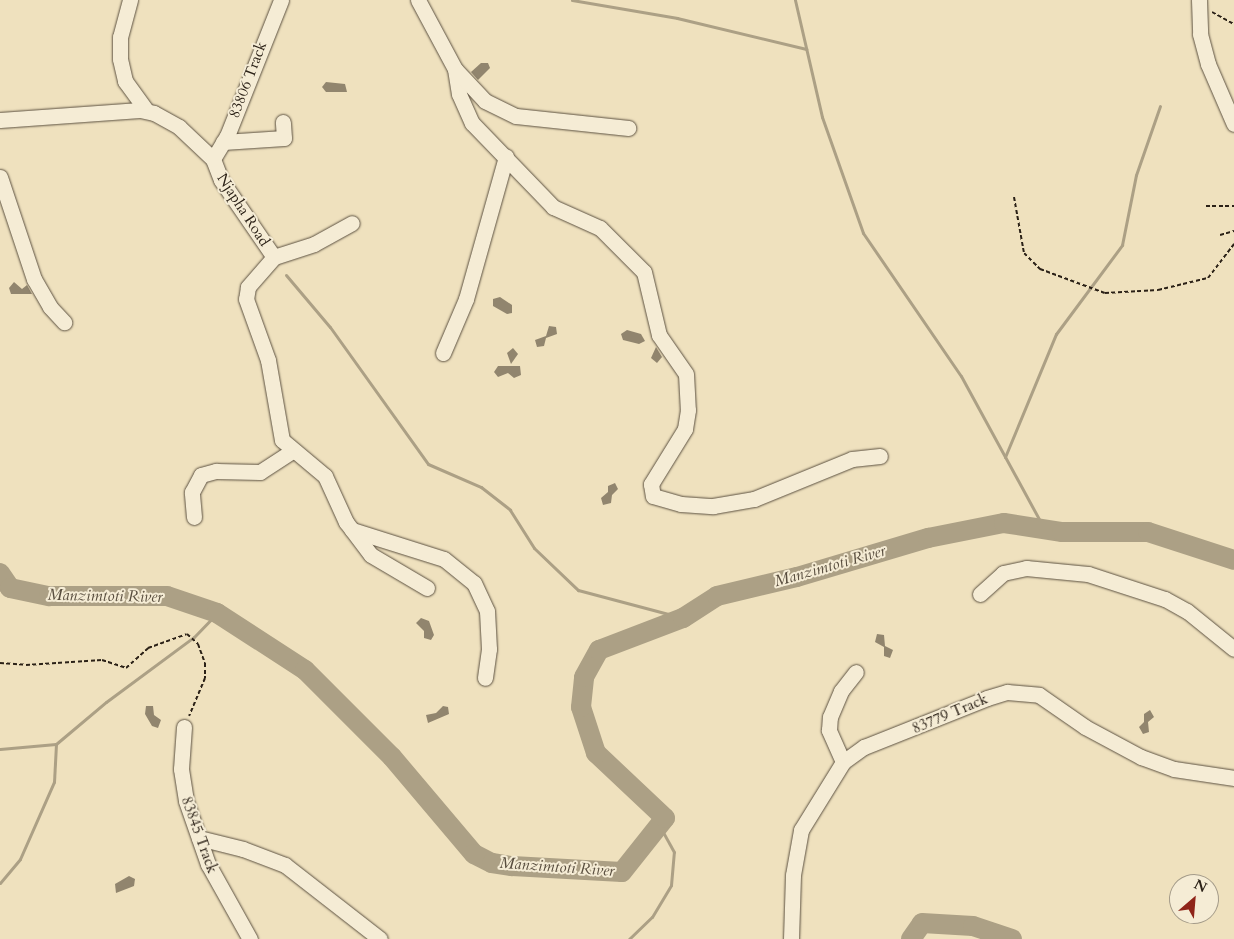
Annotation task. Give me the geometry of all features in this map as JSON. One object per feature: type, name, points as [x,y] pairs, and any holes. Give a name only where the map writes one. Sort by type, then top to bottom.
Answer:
[{"type":"street","points":[[130,0],[120,37],[120,59],[125,81],[147,111]]},
{"type":"street","name":"83806 Track","points":[[213,159],[223,142],[281,0]]},
{"type":"street","points":[[418,0],[456,69],[485,101],[516,116],[628,128]]},
{"type":"street","points":[[1199,3],[1200,34],[1208,64],[1234,124]]},
{"type":"street","points":[[456,69],[465,112],[506,157],[553,207],[600,228],[644,272],[656,327],[686,374],[688,410],[685,428],[651,484],[652,496],[675,503],[713,506],[754,499],[852,459],[880,456]]},
{"type":"street","points":[[0,120],[147,111]]},
{"type":"street","name":"Njapha Road","points":[[147,111],[180,128],[213,159],[221,180],[274,257],[248,287],[246,299],[268,360],[278,430],[292,450],[326,476],[352,530],[379,562],[427,588]]},
{"type":"street","points":[[223,142],[284,138],[283,122]]},
{"type":"street","points":[[443,354],[466,299],[506,157]]},
{"type":"street","points":[[0,177],[34,279],[46,302],[64,322]]},
{"type":"street","points":[[274,257],[314,244],[352,222]]},
{"type":"street","points":[[194,517],[192,492],[201,475],[216,471],[260,472],[292,450]]},
{"type":"street","points":[[352,530],[444,559],[474,583],[487,611],[489,649],[485,678]]},
{"type":"street","points":[[980,594],[1003,573],[1026,568],[1088,574],[1165,599],[1187,612],[1234,649]]},
{"type":"street","points":[[843,762],[829,730],[830,717],[841,691],[856,672]]},
{"type":"street","name":"83779 Track","points":[[791,939],[793,875],[801,830],[808,812],[843,762],[864,747],[987,698],[1020,692],[1039,695],[1085,727],[1140,756],[1174,769],[1234,778]]},
{"type":"street","name":"83845 Track","points":[[184,727],[183,791],[216,882],[250,939]]},
{"type":"street","points":[[199,838],[243,849],[285,865],[380,939]]},
{"type":"path","points":[[1199,3],[1234,24]]},
{"type":"path","points":[[1014,197],[1024,253],[1040,269],[1105,293],[1158,290],[1208,278],[1234,244]]},
{"type":"path","points":[[1206,206],[1234,206]]},
{"type":"path","points":[[1220,235],[1234,231]]},
{"type":"path","points":[[0,663],[26,665],[102,660],[126,668],[148,648],[187,634],[194,637],[204,655],[204,678],[184,727]]},
{"type":"building","points":[[481,63],[488,63],[490,68],[478,80],[471,72]]},
{"type":"building","points":[[326,82],[345,84],[347,92],[326,92],[322,87]]},
{"type":"building","points":[[14,282],[22,289],[27,285],[32,294],[11,294],[9,288]]},
{"type":"building","points":[[500,297],[512,305],[512,313],[507,314],[493,306],[493,299]]},
{"type":"building","points":[[549,326],[556,327],[557,334],[546,338],[544,346],[537,347],[535,340],[546,336]]},
{"type":"building","points":[[627,330],[641,334],[645,341],[639,344],[623,340],[621,334]]},
{"type":"building","points":[[656,347],[662,357],[657,363],[651,358]]},
{"type":"building","points":[[513,348],[518,354],[511,364],[507,353]]},
{"type":"building","points":[[498,366],[520,366],[521,375],[514,378],[508,373],[498,377],[494,372]]},
{"type":"building","points":[[615,483],[618,489],[612,495],[611,503],[603,505],[601,498],[608,492],[608,486]]},
{"type":"building","points":[[421,618],[429,621],[434,635],[431,640],[424,638],[424,631],[416,623]]},
{"type":"building","points":[[877,634],[884,635],[885,646],[893,650],[890,658],[884,656],[884,647],[875,642]]},
{"type":"building","points":[[146,706],[153,706],[154,715],[161,720],[158,728],[152,726],[145,714]]},
{"type":"building","points":[[443,706],[448,707],[449,714],[428,723],[426,715],[436,713]]},
{"type":"building","points":[[1150,710],[1154,717],[1148,722],[1149,732],[1143,734],[1139,727],[1144,722],[1144,714]]},
{"type":"building","points":[[129,876],[135,879],[134,886],[116,893],[115,884]]},
{"type":"waterway","points":[[572,0],[677,18],[806,49]]},
{"type":"waterway","points":[[795,0],[822,117],[863,233],[961,376],[1045,530]]},
{"type":"waterway","points":[[1005,457],[1056,334],[1122,245],[1136,175],[1160,106]]},
{"type":"waterway","points":[[286,275],[330,327],[428,464],[481,487],[510,510],[534,548],[578,590],[683,618]]},
{"type":"waterway","name":"Manzimtoti River","points":[[0,573],[10,588],[49,596],[167,596],[217,613],[305,670],[392,757],[474,854],[492,863],[512,866],[622,872],[665,818],[596,753],[581,707],[584,677],[599,650],[683,618],[717,596],[797,577],[928,538],[1004,523],[1062,532],[1148,532],[1234,560]]},
{"type":"waterway","points":[[0,883],[20,859],[54,782],[56,744],[106,702],[194,637],[217,613]]},
{"type":"waterway","points":[[0,749],[56,744]]},
{"type":"waterway","points":[[629,939],[652,917],[671,885],[674,852],[659,825]]},
{"type":"waterway","name":"Manzimtoti River","points":[[911,939],[922,923],[973,926],[1012,939]]}]
